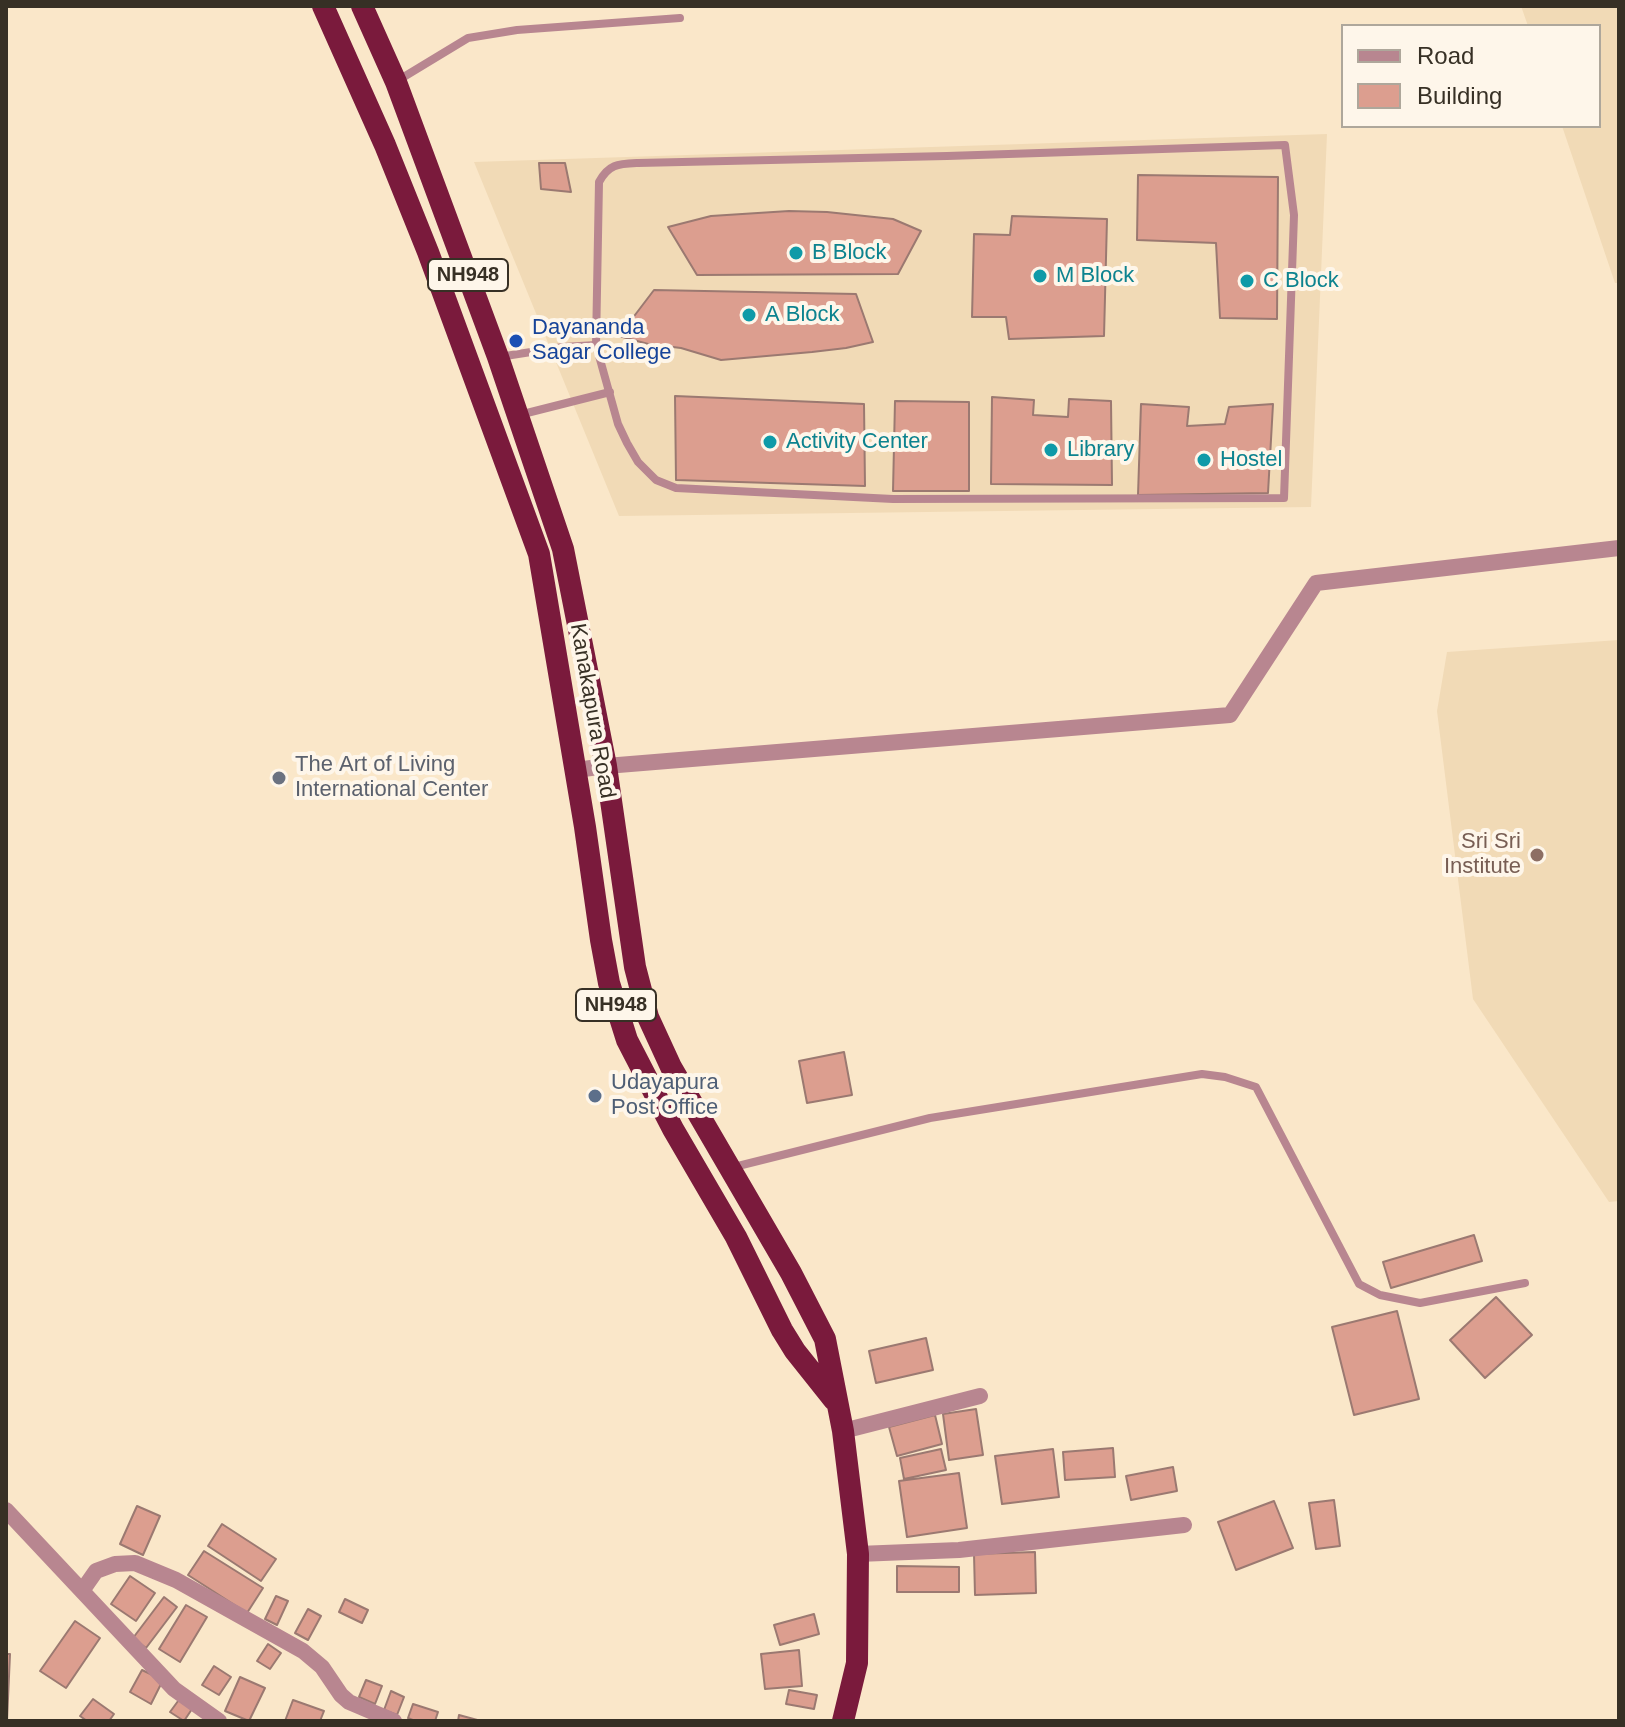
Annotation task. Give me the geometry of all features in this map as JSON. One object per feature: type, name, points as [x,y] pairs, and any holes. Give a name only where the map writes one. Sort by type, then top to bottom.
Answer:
[{"type":"highway","name":"Kanakapura Road","points":[[323,6],[423,238],[539,554],[601,940],[609,983],[627,1040],[673,1129],[736,1237],[782,1330],[837,1404]]},
{"type":"highway","name":"Kanakapura Road","points":[[362,6],[396,82],[498,357],[563,549],[606,766],[635,967],[648,1017],[671,1067],[791,1273],[825,1339],[843,1431],[858,1554],[857,1663],[843,1721]]},
{"type":"highway","points":[[648,1081],[671,1067]]},
{"type":"street","points":[[576,770],[1230,715],[1316,583],[1619,548]]},
{"type":"street","points":[[843,1431],[980,1396]]},
{"type":"street","points":[[6,1510],[174,1689],[219,1721]]},
{"type":"street","points":[[858,1554],[959,1550],[1184,1525]]},
{"type":"street","points":[[82,1591],[96,1571],[115,1564],[135,1563],[176,1580],[303,1651],[322,1667],[349,1702],[394,1721]]},
{"type":"lane","points":[[396,82],[468,38],[517,30],[680,18]]},
{"type":"lane","points":[[1285,145],[1294,215],[1284,498],[893,499],[676,488],[656,480],[638,462],[618,424],[610,392],[596,345],[599,182],[612,166],[1285,145]]},
{"type":"lane","points":[[498,357],[596,345]]},
{"type":"lane","points":[[519,415],[610,392]]},
{"type":"lane","points":[[730,1168],[930,1118],[1202,1074],[1225,1077],[1256,1087],[1359,1284],[1380,1295],[1420,1303],[1525,1283]]},
{"type":"shaded area","points":[[1521,6],[1619,6],[1619,283],[1615,283],[1563,128],[1601,128],[1601,24],[1527,24]]},
{"type":"shaded area","points":[[1327,134],[1311,507],[619,516],[474,162]]},
{"type":"shaded area","name":"Sri Sri Institute","points":[[1619,640],[1619,1201],[1609,1202],[1473,999],[1437,711],[1447,652]]},
{"type":"building","points":[[539,163],[565,163],[571,192],[541,189]]},
{"type":"building","name":"C Block","points":[[1138,175],[1278,177],[1277,319],[1220,318],[1216,243],[1137,240]]},
{"type":"building","name":"B Block","points":[[789,211],[893,219],[921,231],[898,274],[697,275],[668,227],[711,216]]},
{"type":"building","name":"M Block","points":[[1012,216],[1107,219],[1104,336],[1009,339],[1006,317],[972,317],[974,234],[1010,235]]},
{"type":"building","name":"A Block","points":[[654,290],[856,294],[873,342],[846,348],[721,360],[681,348],[619,336]]},
{"type":"building","name":"Activity Center","points":[[675,396],[864,404],[865,486],[676,480]]},
{"type":"building","name":"Library","points":[[992,397],[1034,400],[1033,415],[1068,417],[1069,399],[1111,401],[1112,485],[991,484]]},
{"type":"building","points":[[895,401],[969,402],[969,491],[893,491]]},
{"type":"building","name":"Hostel","points":[[1141,404],[1189,407],[1187,426],[1225,424],[1229,407],[1273,404],[1268,493],[1138,495]]},
{"type":"building","points":[[844,1052],[852,1095],[807,1103],[799,1061]]},
{"type":"building","points":[[1474,1235],[1482,1261],[1391,1288],[1383,1262]]},
{"type":"building","points":[[1496,1297],[1532,1335],[1485,1378],[1450,1340]]},
{"type":"building","points":[[1397,1311],[1419,1399],[1354,1415],[1332,1327]]},
{"type":"building","points":[[926,1338],[933,1370],[876,1383],[869,1351]]},
{"type":"building","points":[[976,1409],[983,1455],[949,1460],[943,1414]]},
{"type":"building","points":[[935,1415],[942,1444],[897,1456],[889,1427]]},
{"type":"building","points":[[1113,1448],[1115,1477],[1065,1480],[1063,1452]]},
{"type":"building","points":[[941,1449],[946,1470],[904,1479],[900,1458]]},
{"type":"building","points":[[1053,1449],[1059,1497],[1002,1504],[995,1456]]},
{"type":"building","points":[[1173,1467],[1177,1491],[1131,1500],[1126,1476]]},
{"type":"building","points":[[959,1473],[967,1528],[907,1537],[899,1481]]},
{"type":"building","points":[[1334,1500],[1340,1546],[1316,1549],[1309,1503]]},
{"type":"building","points":[[1274,1501],[1293,1548],[1236,1570],[1218,1522]]},
{"type":"building","points":[[137,1506],[160,1516],[143,1555],[120,1544]]},
{"type":"building","points":[[222,1524],[276,1559],[261,1581],[208,1546]]},
{"type":"building","points":[[204,1551],[263,1588],[247,1613],[188,1575]]},
{"type":"building","points":[[1035,1552],[1036,1593],[975,1595],[974,1554]]},
{"type":"building","points":[[897,1566],[959,1567],[959,1592],[897,1592]]},
{"type":"building","points":[[130,1576],[155,1593],[136,1621],[111,1604]]},
{"type":"building","points":[[276,1596],[288,1601],[277,1625],[265,1619]]},
{"type":"building","points":[[164,1597],[177,1607],[146,1648],[133,1638]]},
{"type":"building","points":[[345,1599],[368,1610],[362,1623],[339,1612]]},
{"type":"building","points":[[186,1605],[207,1617],[180,1662],[159,1649]]},
{"type":"building","points":[[308,1609],[321,1616],[308,1640],[295,1633]]},
{"type":"building","points":[[814,1614],[819,1634],[780,1645],[774,1625]]},
{"type":"building","points":[[75,1621],[100,1638],[66,1688],[40,1671]]},
{"type":"building","points":[[268,1644],[281,1653],[270,1669],[257,1661]]},
{"type":"building","points":[[799,1650],[802,1686],[765,1689],[761,1654]]},
{"type":"building","points":[[6,1654],[10,1654],[7,1721],[6,1721]]},
{"type":"building","points":[[214,1666],[231,1677],[219,1695],[202,1685]]},
{"type":"building","points":[[142,1670],[163,1680],[151,1704],[130,1692]]},
{"type":"building","points":[[240,1677],[265,1688],[249,1721],[225,1711]]},
{"type":"building","points":[[366,1680],[382,1686],[375,1704],[359,1697]]},
{"type":"building","points":[[789,1690],[817,1695],[814,1709],[786,1704]]},
{"type":"building","points":[[391,1691],[404,1697],[397,1715],[384,1710]]},
{"type":"building","points":[[181,1697],[194,1706],[184,1721],[170,1712]]},
{"type":"building","points":[[93,1699],[114,1714],[109,1721],[87,1721],[80,1716]]},
{"type":"building","points":[[293,1700],[324,1711],[320,1721],[285,1721]]},
{"type":"building","points":[[413,1704],[438,1712],[435,1721],[408,1718]]},
{"type":"building","points":[[459,1715],[481,1721],[458,1721]]},
{"type":"place","name":"B Block","points":[[796,253]]},
{"type":"place","name":"M Block","points":[[1040,276]]},
{"type":"place","name":"C Block","points":[[1247,281]]},
{"type":"place","name":"A Block","points":[[749,315]]},
{"type":"place","name":"Dayananda Sagar College","points":[[516,341]]},
{"type":"place","name":"Activity Center","points":[[770,442]]},
{"type":"place","name":"Library","points":[[1051,450]]},
{"type":"place","name":"Hostel","points":[[1204,460]]},
{"type":"place","name":"The Art of Living International Center","points":[[279,778]]},
{"type":"place","name":"Sri Sri Institute","points":[[1537,855]]},
{"type":"place","name":"Udayapura Post Office","points":[[595,1096]]}]
